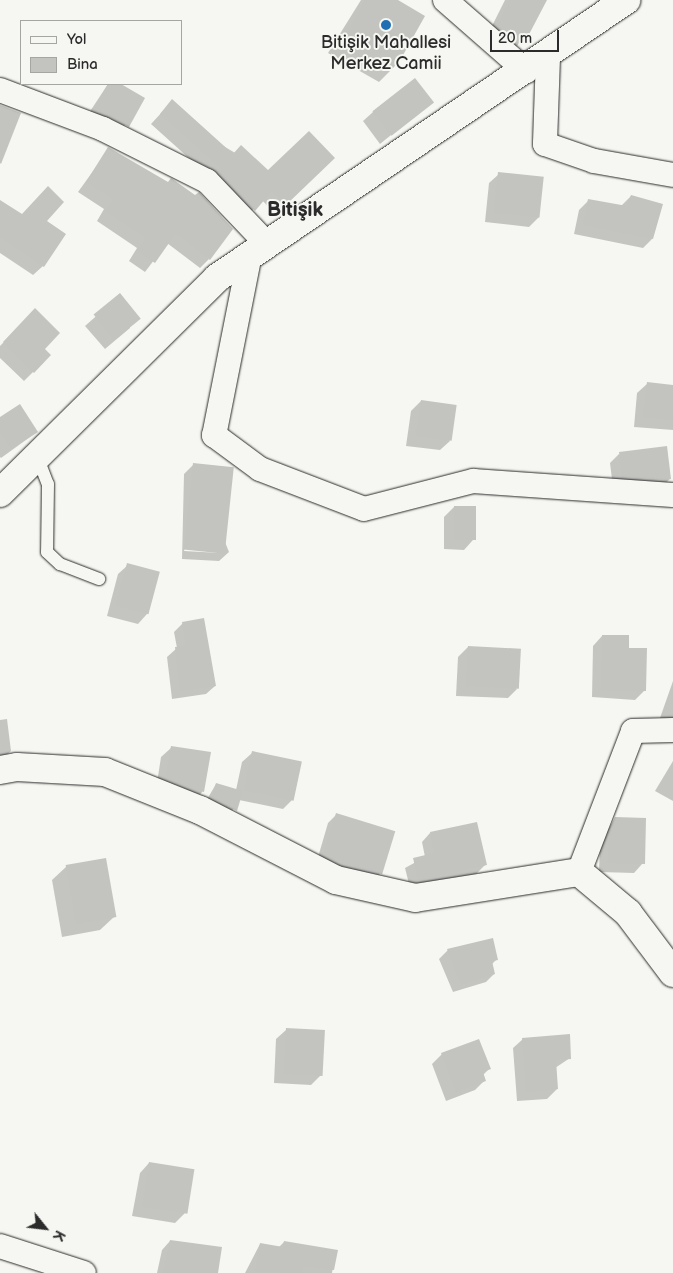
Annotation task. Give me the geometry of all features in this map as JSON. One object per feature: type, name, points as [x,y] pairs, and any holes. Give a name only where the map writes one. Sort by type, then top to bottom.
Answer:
[{"type":"street","points":[[444,0],[537,64],[545,144],[594,161],[673,175]]},
{"type":"street","points":[[0,493],[218,278],[258,248],[537,64],[626,0]]},
{"type":"street","points":[[0,90],[103,129],[207,181],[258,248]]},
{"type":"street","points":[[258,248],[214,435],[260,469],[364,509],[473,481],[673,495]]},
{"type":"street","points":[[579,872],[633,731],[673,730]]},
{"type":"street","points":[[0,770],[17,767],[105,772],[200,810],[336,880],[415,898],[579,872],[628,913],[673,973]]},
{"type":"street","points":[[0,1246],[84,1273]]},
{"type":"lane","points":[[37,456],[48,484],[47,552],[60,564],[99,579]]},
{"type":"building","name":"Bitişik Mahallesi Merkez Camii","points":[[365,0],[398,0],[425,16],[398,64],[346,34]]},
{"type":"building","points":[[509,0],[547,0],[525,42],[496,26]]},
{"type":"building","points":[[415,78],[434,102],[392,136],[372,111]]},
{"type":"building","points":[[107,85],[123,85],[145,98],[129,127],[94,109]]},
{"type":"building","points":[[172,99],[233,154],[241,145],[268,170],[309,131],[335,158],[286,205],[272,191],[255,211],[217,171],[220,168],[160,114]]},
{"type":"building","points":[[0,105],[21,113],[1,164],[0,163]]},
{"type":"building","points":[[108,147],[168,182],[171,178],[195,195],[199,192],[233,229],[210,260],[176,233],[155,263],[137,251],[146,238],[105,211],[113,199],[86,182]]},
{"type":"building","points":[[498,172],[544,177],[539,218],[494,213]]},
{"type":"building","points":[[48,186],[64,202],[47,221],[66,234],[44,267],[0,237],[0,200],[22,214]]},
{"type":"building","points":[[631,195],[663,204],[653,239],[583,225],[588,199],[627,206]]},
{"type":"building","points":[[120,293],[141,319],[114,340],[94,314]]},
{"type":"building","points":[[35,308],[60,333],[45,349],[51,355],[34,373],[3,342]]},
{"type":"building","points":[[647,382],[673,385],[673,420],[643,417]]},
{"type":"building","points":[[421,400],[457,405],[452,441],[416,436]]},
{"type":"building","points":[[20,404],[38,432],[11,449],[0,432],[0,417]]},
{"type":"building","points":[[667,446],[671,479],[622,478],[619,452]]},
{"type":"building","points":[[193,463],[234,467],[225,554],[184,550]]},
{"type":"building","points":[[454,506],[476,506],[476,540],[454,540]]},
{"type":"building","points":[[127,563],[160,572],[148,614],[116,606]]},
{"type":"building","points":[[204,618],[216,686],[180,691],[175,647],[186,646],[182,622]]},
{"type":"building","points":[[602,635],[629,635],[629,648],[647,648],[646,691],[601,690]]},
{"type":"building","points":[[468,646],[521,649],[519,689],[466,686]]},
{"type":"building","points":[[171,746],[211,752],[204,792],[165,779]]},
{"type":"building","points":[[252,751],[302,762],[294,801],[244,790]]},
{"type":"building","points":[[216,783],[243,791],[237,811],[211,798]]},
{"type":"building","points":[[336,813],[395,831],[382,874],[323,856]]},
{"type":"building","points":[[615,817],[646,818],[645,864],[608,863],[609,833]]},
{"type":"building","points":[[477,822],[487,865],[418,880],[413,858],[434,853],[430,832]]},
{"type":"building","points":[[106,858],[116,917],[76,924],[66,865]]},
{"type":"building","points":[[493,938],[498,960],[492,961],[495,974],[461,985],[447,949]]},
{"type":"building","points":[[286,1028],[325,1030],[323,1076],[284,1074]]},
{"type":"building","points":[[570,1034],[571,1059],[556,1060],[558,1089],[526,1092],[522,1038]]},
{"type":"building","points":[[479,1039],[491,1069],[483,1072],[486,1081],[456,1092],[441,1053]]},
{"type":"building","points":[[149,1162],[194,1169],[187,1214],[142,1206]]},
{"type":"building","points":[[170,1240],[222,1247],[218,1273],[163,1273]]},
{"type":"building","points":[[284,1241],[338,1250],[334,1270],[303,1266],[302,1273],[255,1271],[260,1243],[283,1247]]},
{"type":"place","name":"Bitişik Mahallesi Merkez Camii","points":[[386,25]]},
{"type":"district","name":"Bitişik","points":[[295,210]]}]
